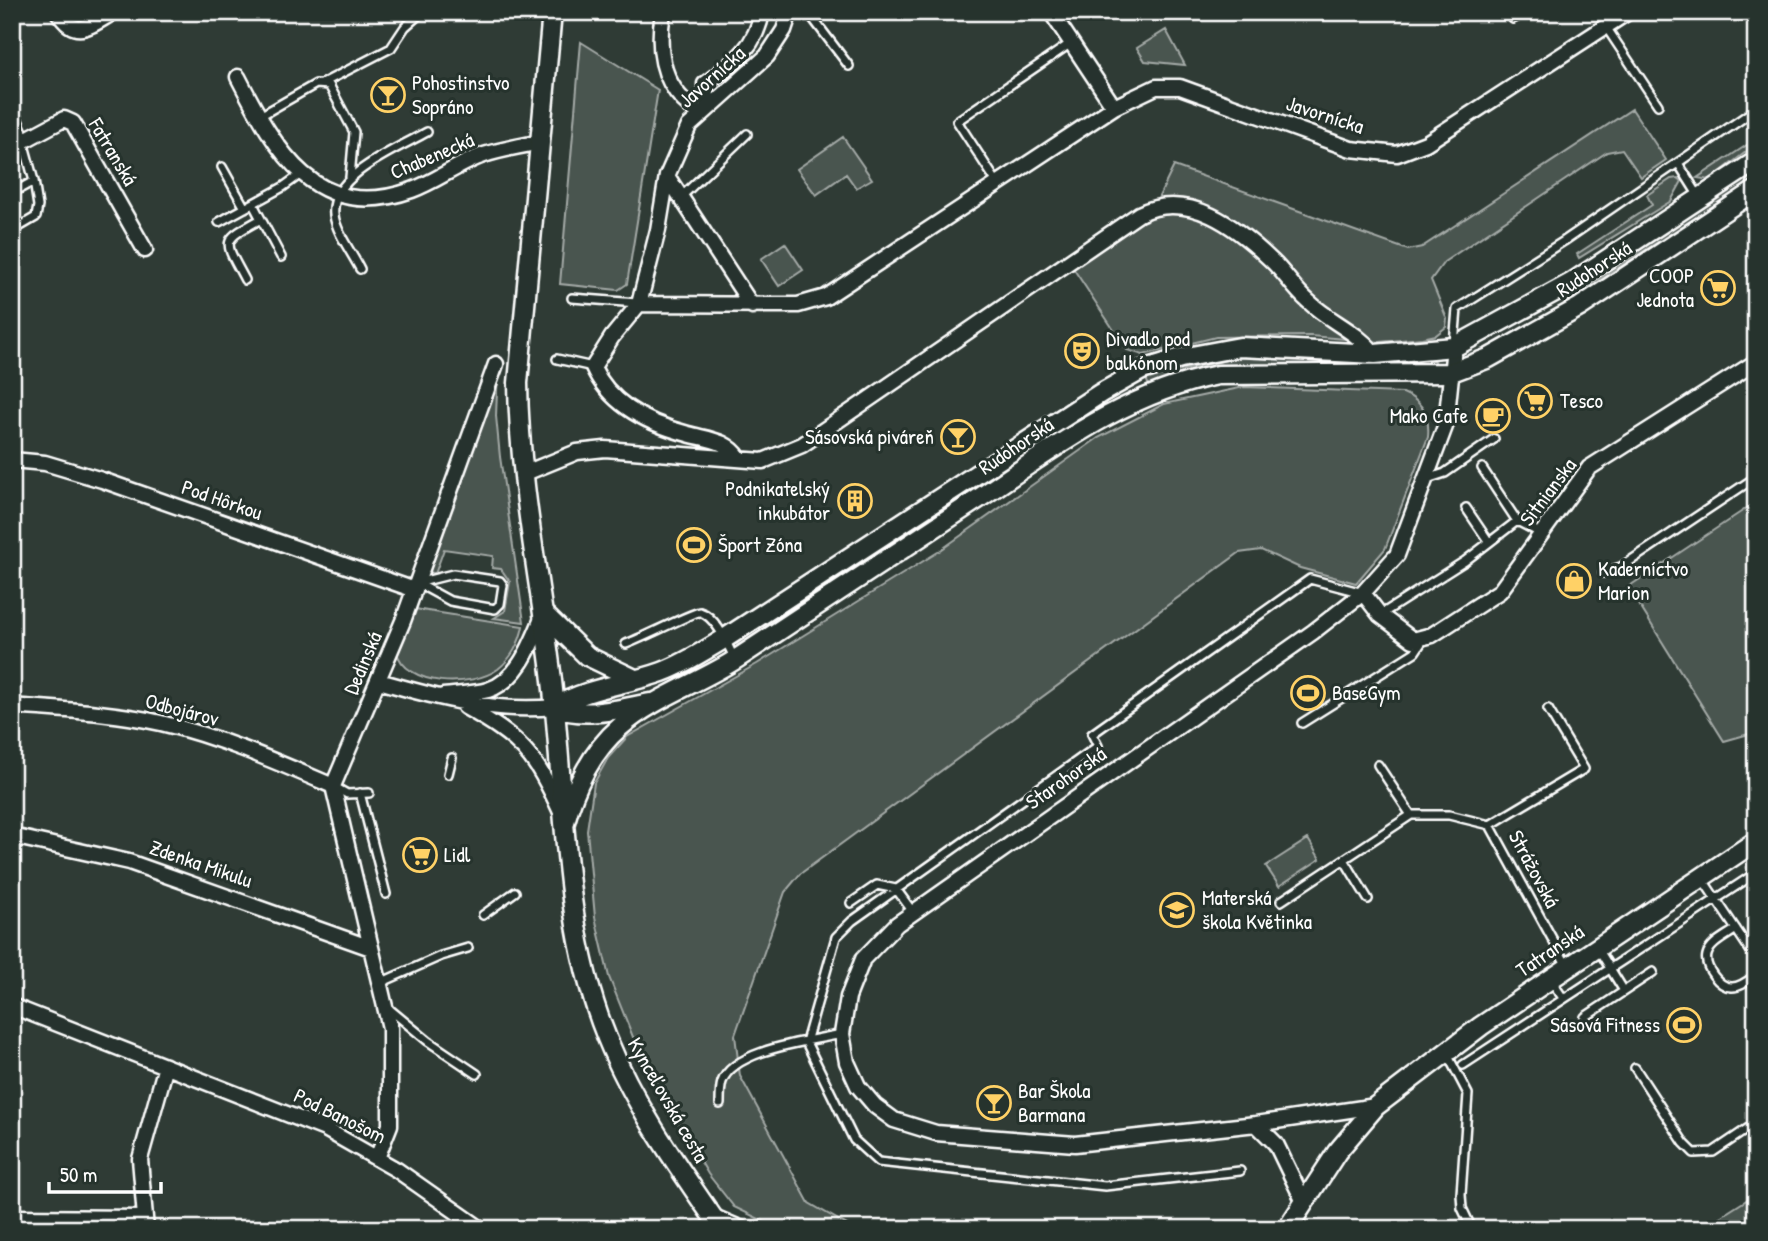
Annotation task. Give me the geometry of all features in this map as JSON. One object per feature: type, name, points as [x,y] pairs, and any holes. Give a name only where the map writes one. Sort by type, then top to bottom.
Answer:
[{"type":"street","points":[[58,12],[66,25],[76,30],[114,12]]},
{"type":"street","name":"Kynceľovská cesta","points":[[552,12],[518,383],[523,474],[555,707],[577,931],[591,991],[606,1037],[639,1105],[721,1229]]},
{"type":"street","points":[[663,12],[661,63],[672,88],[686,105],[704,111],[705,84],[747,52],[759,31],[762,12]]},
{"type":"street","name":"Javornícka","points":[[593,367],[612,337],[639,304],[667,176],[689,126],[767,56],[784,30],[790,12]]},
{"type":"street","points":[[1051,12],[1114,107]]},
{"type":"street","name":"Javornícka","points":[[639,304],[798,306],[827,297],[1114,107],[1156,87],[1180,87],[1351,149],[1396,154],[1426,143],[1606,27],[1621,14]]},
{"type":"street","name":"Chabenecká","points":[[238,77],[278,149],[300,174],[320,187],[357,199],[384,199],[437,179],[483,155],[541,142]]},
{"type":"street","points":[[12,114],[23,141]]},
{"type":"street","name":"Fatranská","points":[[23,141],[64,119],[73,123],[145,250]]},
{"type":"street","name":"Rudohorská","points":[[555,707],[571,697],[679,665],[724,639],[1069,414],[1142,370],[1181,358],[1240,348],[1375,354],[1454,346],[1526,310],[1756,161]]},
{"type":"street","points":[[667,176],[751,306]]},
{"type":"street","name":"Rudohorská","points":[[565,822],[570,799],[603,745],[620,727],[655,702],[736,660],[1113,411],[1187,381],[1218,375],[1449,373],[1489,358],[1580,307],[1756,190]]},
{"type":"street","points":[[523,474],[577,452],[605,449],[763,461],[802,445],[1139,214],[1168,204],[1187,205],[1226,226],[1272,261],[1307,301],[1353,331],[1375,354]]},
{"type":"street","points":[[1449,373],[1454,346]]},
{"type":"street","name":"Sitnianska","points":[[1424,640],[1500,592],[1590,468],[1756,362]]},
{"type":"street","name":"Dedinská","points":[[333,786],[379,681],[416,586],[496,363]]},
{"type":"street","points":[[593,367],[601,384],[625,409],[686,434],[717,440],[732,447],[740,459]]},
{"type":"street","name":"Starohorská","points":[[1376,1106],[1256,1124],[1075,1144],[936,1133],[907,1125],[875,1106],[858,1086],[847,1062],[842,1034],[848,997],[863,959],[897,924],[1313,632],[1363,593],[1396,555],[1427,479],[1446,424],[1449,373]]},
{"type":"street","name":"Pod Hôrkou","points":[[12,460],[45,463],[102,480],[416,586]]},
{"type":"street","points":[[1363,593],[1380,615],[1413,640],[1424,640]]},
{"type":"street","points":[[437,697],[490,689],[516,669],[528,654],[544,614],[587,656],[635,679]]},
{"type":"street","points":[[379,681],[457,703],[505,729],[535,758],[565,822]]},
{"type":"street","name":"Rudohorská","points":[[555,707],[573,714],[655,702]]},
{"type":"street","points":[[457,703],[529,709],[555,707]]},
{"type":"street","name":"Odbojárov","points":[[12,706],[98,713],[160,723],[192,731],[333,786]]},
{"type":"street","points":[[333,786],[390,1035],[390,1125],[377,1158]]},
{"type":"street","name":"Zdenka Mikulu","points":[[12,836],[129,862],[371,948]]},
{"type":"street","name":"Tatranská","points":[[1376,1106],[1446,1052],[1567,966],[1756,841]]},
{"type":"street","name":"Pod Banošom","points":[[12,1006],[290,1114],[377,1158],[481,1229]]},
{"type":"street","points":[[12,1217],[146,1224],[139,1158],[166,1066]]},
{"type":"street","points":[[1287,1229],[1336,1152],[1376,1106]]},
{"type":"street","points":[[1256,1124],[1276,1144],[1304,1202]]},
{"type":"lane","points":[[259,116],[391,48],[405,27],[422,12]]},
{"type":"lane","points":[[808,12],[849,66]]},
{"type":"lane","points":[[1513,19],[1527,12]]},
{"type":"lane","points":[[1606,27],[1658,105]]},
{"type":"lane","points":[[999,185],[957,121],[1072,43]]},
{"type":"lane","points":[[322,83],[334,90],[354,132],[350,178]]},
{"type":"lane","points":[[1454,346],[1457,309],[1678,163],[1756,108]]},
{"type":"lane","points":[[360,269],[334,218],[334,207],[350,178],[362,168],[427,132]]},
{"type":"lane","points":[[680,197],[747,134]]},
{"type":"lane","points":[[12,231],[36,217],[38,206],[23,141]]},
{"type":"lane","points":[[1678,163],[1700,198]]},
{"type":"lane","points":[[222,167],[245,208]]},
{"type":"lane","points":[[219,222],[300,174]]},
{"type":"lane","points":[[12,193],[34,181]]},
{"type":"lane","points":[[253,204],[281,257]]},
{"type":"lane","points":[[245,280],[228,248],[228,241],[232,235],[261,219]]},
{"type":"lane","points":[[572,298],[639,304]]},
{"type":"lane","points":[[557,359],[593,367]]},
{"type":"lane","points":[[1427,479],[1444,473],[1494,439]]},
{"type":"lane","points":[[1482,468],[1517,521],[1542,534]]},
{"type":"lane","points":[[1603,573],[1621,567],[1756,477]]},
{"type":"lane","points":[[1466,508],[1489,542]]},
{"type":"lane","points":[[1380,615],[1517,521]]},
{"type":"lane","points":[[453,574],[500,581],[503,586],[500,604],[495,609],[450,601],[416,586],[453,574]]},
{"type":"lane","points":[[1240,1171],[1105,1186],[878,1162],[854,1140],[806,1042],[836,937],[852,921],[1098,746],[1092,734],[1310,579],[1363,593]]},
{"type":"lane","points":[[626,645],[657,633],[692,611],[702,612],[711,619],[736,660]]},
{"type":"lane","points":[[1303,723],[1415,652],[1424,640]]},
{"type":"lane","name":"Strážovská","points":[[1411,815],[1449,815],[1490,825],[1584,769],[1548,709]]},
{"type":"lane","points":[[448,774],[452,758]]},
{"type":"lane","points":[[1281,901],[1411,815],[1378,765]]},
{"type":"lane","points":[[333,786],[347,794],[369,793]]},
{"type":"lane","points":[[360,793],[386,894]]},
{"type":"lane","name":"Strážovská","points":[[1490,825],[1567,966]]},
{"type":"lane","points":[[1345,861],[1367,899]]},
{"type":"lane","points":[[1463,1065],[1756,873]]},
{"type":"lane","points":[[1700,876],[1756,959]]},
{"type":"lane","points":[[850,903],[877,885],[896,889],[913,912]]},
{"type":"lane","points":[[483,915],[515,892]]},
{"type":"lane","points":[[1736,929],[1713,945],[1707,954],[1708,965],[1718,981],[1729,988],[1739,986],[1756,975]]},
{"type":"lane","points":[[1597,947],[1624,991]]},
{"type":"lane","points":[[380,983],[441,956],[468,948]]},
{"type":"lane","points":[[1585,1017],[1654,972]]},
{"type":"lane","points":[[1550,978],[1563,998]]},
{"type":"lane","points":[[385,1005],[428,1041],[477,1074]]},
{"type":"lane","points":[[719,1104],[722,1081],[731,1068],[745,1057],[842,1034]]},
{"type":"lane","points":[[1446,1052],[1468,1094],[1461,1194],[1462,1208],[1472,1229]]},
{"type":"lane","points":[[1635,1068],[1684,1143],[1694,1153],[1713,1152],[1756,1123]]},
{"type":"lane","points":[[709,1212],[751,1229]]},
{"type":"shaded area","points":[[1166,30],[1185,65],[1145,61],[1137,48]]},
{"type":"shaded area","points":[[581,42],[658,90],[627,284],[618,290],[560,284]]},
{"type":"shaded area","points":[[1632,109],[1666,160],[1641,177],[1622,149],[1607,152],[1444,262],[1431,280],[1447,319],[1446,327],[1436,335],[1380,342],[1310,336],[1216,337],[1143,355],[1127,350],[1073,268],[1149,217],[1174,166],[1408,250],[1422,247]]},
{"type":"shaded area","points":[[843,137],[872,179],[856,188],[846,174],[816,195],[797,169]]},
{"type":"shaded area","points":[[1756,139],[1756,144],[1710,180],[1697,178]]},
{"type":"shaded area","points":[[1756,171],[1756,179],[1564,302],[1564,297]]},
{"type":"shaded area","points":[[1678,178],[1682,181],[1671,201],[1579,258],[1577,254],[1652,205],[1647,195],[1671,179]]},
{"type":"shaded area","points":[[785,243],[803,270],[779,286],[761,259]]},
{"type":"shaded area","points":[[1239,357],[1400,362],[1431,359],[1435,362],[1432,367],[1395,369],[1290,366],[1221,368],[1149,386],[1146,379]]},
{"type":"shaded area","points":[[498,366],[496,416],[500,457],[524,622],[494,618],[505,611],[510,582],[501,569],[492,568],[493,556],[444,549],[435,574],[430,572],[429,562]]},
{"type":"shaded area","points":[[1244,387],[1403,393],[1416,400],[1424,410],[1428,422],[1428,437],[1385,549],[1356,583],[1300,568],[1261,550],[1239,553],[800,874],[785,892],[735,1035],[740,1076],[809,1203],[854,1229],[780,1229],[734,1207],[708,1174],[667,1104],[633,1037],[609,977],[595,917],[587,830],[594,783],[608,758],[627,737],[757,664],[938,552],[1098,438],[1164,404]]},
{"type":"shaded area","points":[[1097,405],[1100,410],[936,517],[934,513]]},
{"type":"shaded area","points":[[1756,502],[1756,732],[1724,741],[1628,587]]},
{"type":"shaded area","points":[[924,519],[927,523],[737,646],[738,642]]},
{"type":"shaded area","points":[[415,609],[523,626],[514,650],[498,669],[472,679],[441,681],[412,672],[402,663],[396,650]]},
{"type":"shaded area","points":[[1308,839],[1320,859],[1279,886],[1266,866]]},
{"type":"shaded area","points":[[1756,1194],[1756,1229],[1701,1229]]},
{"type":"place","name":"Pohostinstvo Sopráno","points":[[388,95]]},
{"type":"place","name":"COOP Jednota","points":[[1718,288]]},
{"type":"place","name":"Divadlo pod balkónom","points":[[1082,351]]},
{"type":"place","name":"Tesco","points":[[1535,401]]},
{"type":"place","name":"Mako Cafe","points":[[1493,416]]},
{"type":"place","name":"Sásovská piváreň","points":[[958,437]]},
{"type":"place","name":"Podnikatelský inkubátor","points":[[855,501]]},
{"type":"place","name":"Šport Zóna","points":[[694,545]]},
{"type":"place","name":"Kaderníctvo Marion","points":[[1574,581]]},
{"type":"place","name":"BaseGym","points":[[1308,693]]},
{"type":"place","name":"Lidl","points":[[420,855]]},
{"type":"place","name":"Materská škola Květinka","points":[[1177,910]]},
{"type":"place","name":"Sásová Fitness","points":[[1684,1025]]},
{"type":"place","name":"Bar Škola Barmana","points":[[994,1103]]}]
